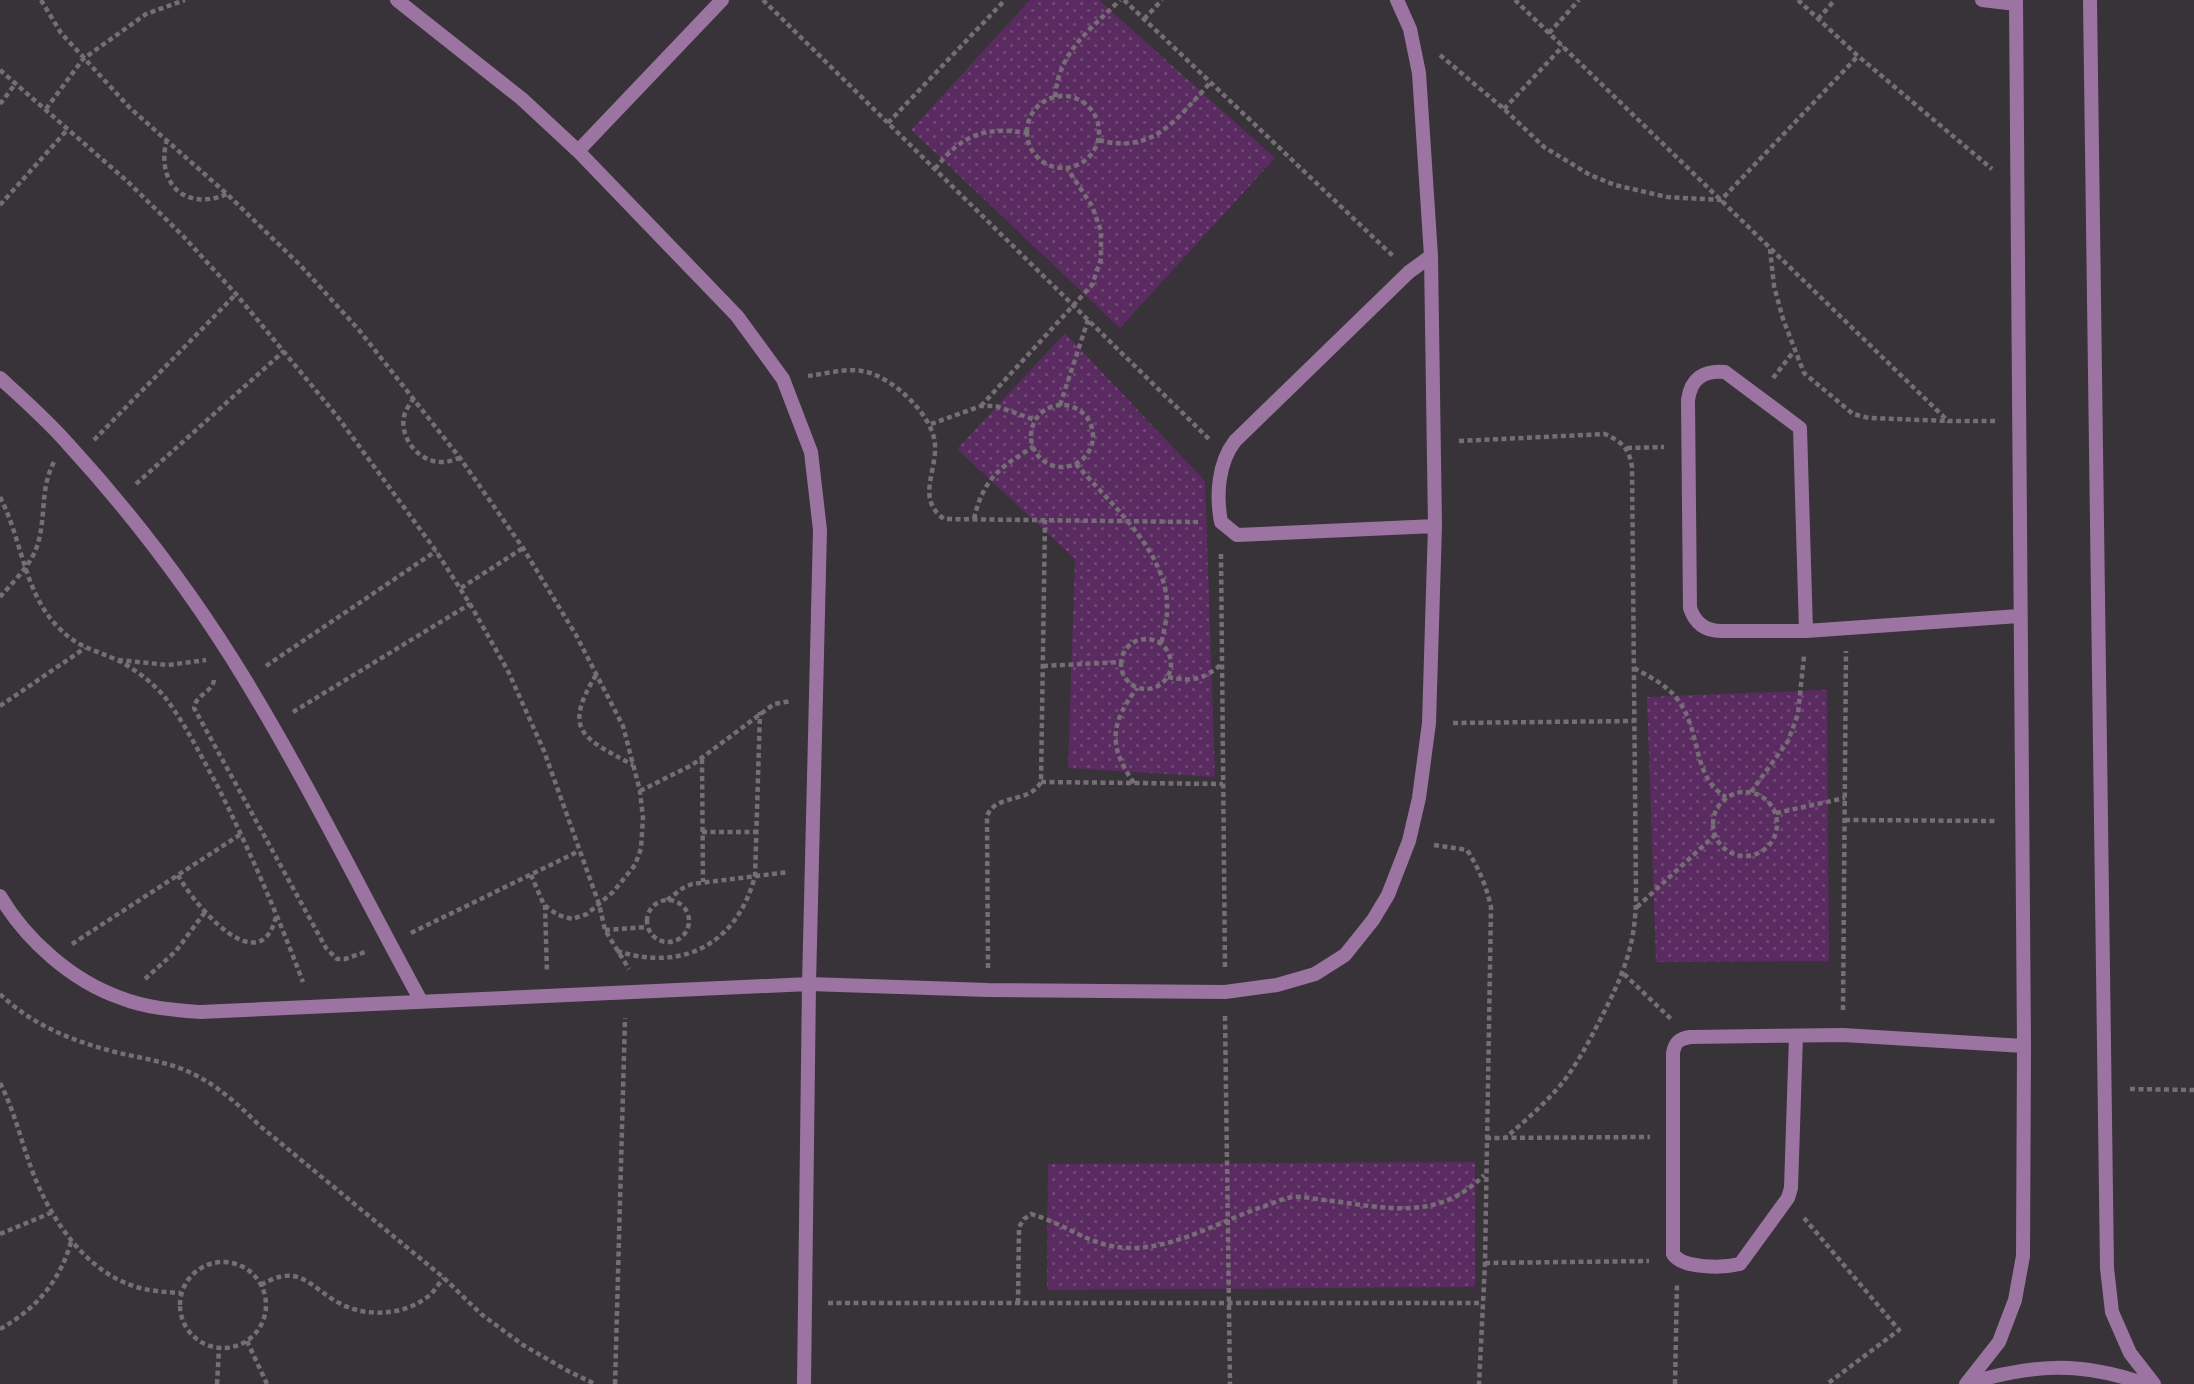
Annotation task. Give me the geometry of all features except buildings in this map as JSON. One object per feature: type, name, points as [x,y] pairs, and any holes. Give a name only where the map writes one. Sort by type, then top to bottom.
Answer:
[{"type":"street","points":[[397,0],[522,99],[578,151],[737,316],[783,379],[811,452],[820,530],[808,984],[804,1384]]},
{"type":"street","points":[[578,151],[722,0]]},
{"type":"street","points":[[0,896],[26,932],[52,957],[85,980],[120,998],[159,1008],[200,1012],[808,984],[988,990],[1225,992],[1277,985],[1315,974],[1345,955],[1373,920],[1388,895],[1409,841],[1419,798],[1429,723],[1435,526],[1431,256],[1419,73],[1410,29],[1396,0]]},
{"type":"street","points":[[1966,1384],[1999,1342],[2015,1300],[2023,1256],[2024,1046],[2016,2],[1982,0]]},
{"type":"street","points":[[2090,0],[2107,1268],[2112,1312],[2130,1353],[2154,1384]]},
{"type":"street","points":[[1431,256],[1409,272],[1242,431],[1227,451],[1221,468],[1221,522],[1237,535],[1435,526]]},
{"type":"street","points":[[1806,631],[1800,428],[1726,372],[1712,371],[1702,374],[1689,390],[1690,608],[1694,618],[1711,631],[1806,631],[2020,616]]},
{"type":"street","points":[[0,377],[66,441],[117,501],[174,574],[226,651],[271,725],[421,1001]]},
{"type":"street","points":[[1796,1036],[1791,1188],[1788,1198],[1740,1264],[1684,1264],[1677,1261],[1673,1254],[1673,1053],[1675,1045],[1681,1039],[1690,1037],[1843,1035],[2024,1046]]},
{"type":"street","points":[[1966,1384],[2004,1372],[2042,1367],[2082,1368],[2120,1375],[2145,1384]]},
{"type":"path","points":[[41,0],[61,33],[130,108],[227,194],[301,266],[359,330],[460,458],[523,548],[596,674],[623,726],[640,791],[643,818],[641,849],[625,880],[587,914],[572,919],[558,915],[544,905]]},
{"type":"path","points":[[46,109],[83,59],[146,14],[185,0]]},
{"type":"path","points":[[763,0],[1207,437],[1217,450],[1221,468]]},
{"type":"path","points":[[888,123],[1005,0]]},
{"type":"path","points":[[1055,97],[1056,80],[1062,63],[1072,48],[1122,0],[1212,82],[1409,272]]},
{"type":"path","points":[[1144,19],[1162,0]]},
{"type":"path","points":[[1515,0],[1948,421]]},
{"type":"path","points":[[1549,33],[1579,0]]},
{"type":"path","points":[[1798,0],[1858,56],[2017,190]]},
{"type":"path","points":[[1818,19],[1835,0]]},
{"type":"path","points":[[1410,29],[1544,147],[1615,185],[1667,197],[1721,200],[1858,56]]},
{"type":"path","points":[[1504,109],[1563,47]]},
{"type":"path","points":[[0,70],[183,236],[236,293],[362,449],[436,551],[461,588],[508,671],[544,751],[599,904],[605,930],[631,973],[648,990]]},
{"type":"path","points":[[1099,139],[1115,144],[1133,144],[1149,139],[1163,130],[1212,82]]},
{"type":"path","points":[[0,104],[16,83]]},
{"type":"path","points":[[1055,97],[1069,97],[1082,102],[1093,112],[1098,125],[1099,139],[1092,153],[1081,163],[1067,168],[1052,167],[1039,160],[1030,148],[1027,133],[1028,121],[1035,110],[1055,97]]},
{"type":"path","points":[[0,205],[68,129]]},
{"type":"path","points":[[935,169],[948,152],[965,139],[985,132],[1006,130],[1027,133]]},
{"type":"path","points":[[167,139],[163,155],[164,170],[171,184],[183,195],[197,200],[213,200],[227,194]]},
{"type":"path","points":[[981,406],[1092,285],[1101,259],[1101,231],[1092,206],[1067,168]]},
{"type":"path","points":[[1770,248],[1774,286],[1794,351],[1804,373],[1853,414],[1869,418],[2019,421]]},
{"type":"path","points":[[79,456],[236,293]]},
{"type":"path","points":[[1060,405],[1088,320]]},
{"type":"path","points":[[117,501],[284,351]]},
{"type":"path","points":[[1759,397],[1794,351]]},
{"type":"path","points":[[783,379],[860,370],[886,381],[919,409],[931,425],[935,444],[930,503],[935,512],[944,519],[1221,522],[1230,1384]]},
{"type":"path","points":[[414,398],[405,413],[404,431],[411,448],[426,459],[443,463],[460,458]]},
{"type":"path","points":[[1060,405],[1074,408],[1086,416],[1092,428],[1093,442],[1087,455],[1076,464],[1064,467],[1051,465],[1040,458],[1033,447],[1032,433],[1035,420],[1046,410],[1060,405]]},
{"type":"path","points":[[931,425],[981,406],[996,406],[1035,420]]},
{"type":"path","points":[[1435,442],[1605,434],[1620,440],[1627,448],[1632,467],[1636,908],[1633,941],[1624,974],[1586,1047],[1563,1081],[1536,1111],[1505,1138]]},
{"type":"path","points":[[0,597],[27,566],[36,549],[41,530],[44,488],[51,466],[66,441]]},
{"type":"path","points":[[1627,448],[1688,446]]},
{"type":"path","points":[[974,519],[985,485],[999,468],[1033,447]]},
{"type":"path","points":[[1076,464],[1148,547],[1163,578],[1167,612],[1161,645]]},
{"type":"path","points":[[0,498],[9,514],[37,599],[46,614],[70,639],[117,660],[151,683],[165,698],[195,745],[241,834],[312,1007]]},
{"type":"path","points":[[988,990],[987,816],[990,808],[996,804],[1032,793],[1041,782],[1045,520]]},
{"type":"path","points":[[461,588],[523,548]]},
{"type":"path","points":[[245,680],[436,551]]},
{"type":"path","points":[[271,725],[470,604]]},
{"type":"path","points":[[1843,1035],[1847,628]]},
{"type":"path","points":[[1752,792],[1788,741],[1798,714],[1806,631]]},
{"type":"path","points":[[1152,640],[1161,645],[1169,654],[1171,666],[1168,677],[1149,689],[1137,688],[1128,682],[1122,673],[1121,662],[1124,652],[1131,644],[1152,640]]},
{"type":"path","points":[[0,706],[85,648]]},
{"type":"path","points":[[117,660],[168,665],[205,660],[226,651]]},
{"type":"path","points":[[205,660],[215,681],[211,689],[198,698],[194,708],[326,948],[337,959],[345,959],[389,944],[579,850]]},
{"type":"path","points":[[1043,666],[1121,662]]},
{"type":"path","points":[[1168,677],[1187,681],[1206,676],[1222,664]]},
{"type":"path","points":[[1633,668],[1667,688],[1678,700],[1694,731],[1707,782],[1726,797]]},
{"type":"path","points":[[596,674],[580,702],[578,716],[582,729],[604,750],[633,765]]},
{"type":"path","points":[[1134,783],[1119,762],[1115,736],[1121,709],[1137,688]]},
{"type":"path","points":[[640,791],[702,758],[774,704],[791,701],[814,702]]},
{"type":"path","points":[[617,951],[656,960],[676,958],[713,942],[729,929],[741,913],[755,876],[760,712]]},
{"type":"path","points":[[1429,723],[1634,722]]},
{"type":"path","points":[[702,758],[702,882]]},
{"type":"path","points":[[1041,782],[1223,784]]},
{"type":"path","points":[[1738,791],[1752,792],[1770,803],[1776,813],[1777,826],[1767,848],[1744,857],[1721,846],[1714,836],[1713,814],[1726,797],[1738,791]]},
{"type":"path","points":[[1776,813],[1845,798]]},
{"type":"path","points":[[1845,820],[2021,821]]},
{"type":"path","points":[[702,832],[756,832]]},
{"type":"path","points":[[52,957],[241,834]]},
{"type":"path","points":[[1636,908],[1714,836]]},
{"type":"path","points":[[1409,841],[1467,850],[1478,867],[1491,907],[1485,1263],[1479,1384]]},
{"type":"path","points":[[667,900],[682,888],[702,882],[811,869]]},
{"type":"path","points":[[531,875],[544,905],[548,953],[544,995]]},
{"type":"path","points":[[178,876],[205,912],[242,941],[255,943],[266,938],[276,917]]},
{"type":"path","points":[[667,900],[677,902],[685,908],[689,919],[688,929],[681,938],[672,942],[661,941],[653,936],[647,927],[651,908],[657,902],[667,900]]},
{"type":"path","points":[[120,998],[176,951],[205,912]]},
{"type":"path","points":[[605,930],[647,927]]},
{"type":"path","points":[[1624,974],[1690,1037]]},
{"type":"path","points":[[615,1384],[626,992]]},
{"type":"path","points":[[0,994],[31,1020],[57,1033],[186,1071],[212,1085],[444,1278],[481,1314],[523,1345],[596,1384]]},
{"type":"path","points":[[0,1083],[13,1108],[36,1180],[71,1241],[106,1273],[128,1284],[155,1291],[181,1293]]},
{"type":"path","points":[[2104,1089],[2194,1090]]},
{"type":"path","points":[[1486,1138],[1673,1137]]},
{"type":"path","points":[[1018,1303],[1019,1227],[1031,1214],[1054,1220],[1070,1232],[1090,1241],[1130,1248],[1174,1241],[1292,1197],[1412,1210],[1444,1203],[1473,1186],[1485,1175]]},
{"type":"path","points":[[1788,1198],[1899,1330],[1828,1384]]},
{"type":"path","points":[[0,1234],[53,1212]]},
{"type":"path","points":[[0,1329],[18,1319],[47,1292],[58,1275],[71,1241]]},
{"type":"path","points":[[1485,1263],[1677,1261],[1675,1384]]},
{"type":"path","points":[[229,1262],[248,1270],[261,1285],[266,1305],[264,1315],[261,1325],[247,1341],[233,1347],[219,1348],[200,1342],[187,1329],[180,1311],[181,1293],[191,1275],[208,1264],[229,1262]]},
{"type":"path","points":[[261,1285],[285,1275],[299,1276],[341,1304],[361,1311],[382,1313],[403,1309],[427,1298],[444,1278]]},
{"type":"path","points":[[805,1303],[1481,1303]]},
{"type":"path","points":[[247,1341],[267,1384]]},
{"type":"path","points":[[217,1384],[219,1348]]},
{"type":"shaded area","points":[[1030,0],[1099,0],[1275,158],[1120,328],[911,130]]},
{"type":"shaded area","points":[[1065,333],[1205,481],[1215,777],[1068,768],[1075,559],[957,449]]},
{"type":"shaded area","points":[[1827,690],[1829,961],[1656,962],[1647,697]]},
{"type":"shaded area","points":[[1475,1162],[1475,1287],[1047,1290],[1048,1164]]}]
